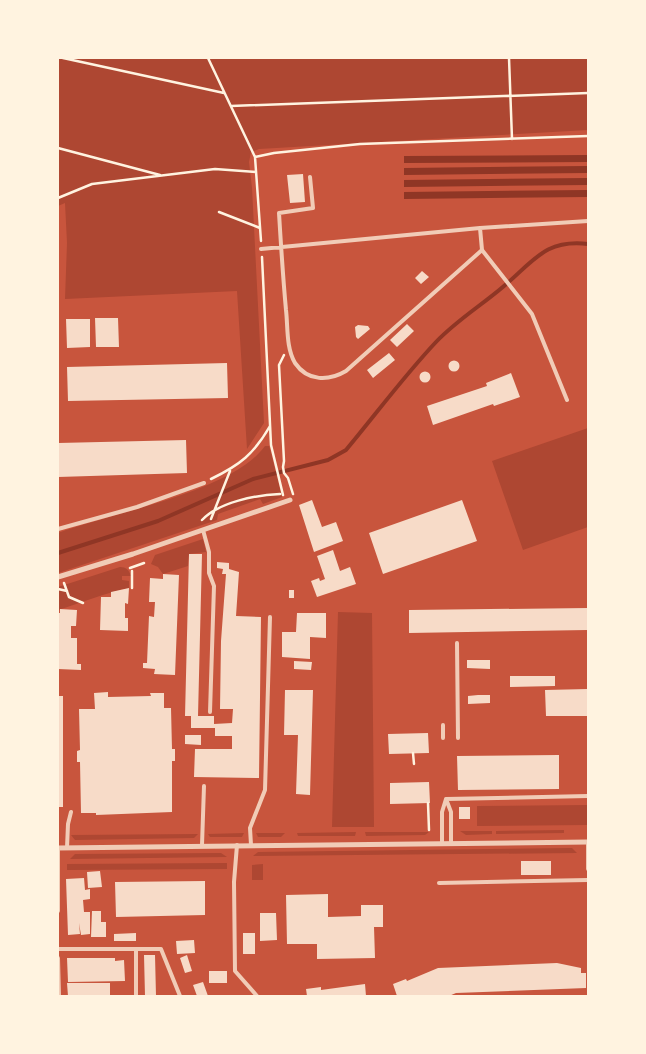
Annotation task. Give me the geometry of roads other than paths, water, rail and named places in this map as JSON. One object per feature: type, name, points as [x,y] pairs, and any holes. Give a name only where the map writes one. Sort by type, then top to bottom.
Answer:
[{"type":"street","points":[[58,577],[133,554],[290,499]]},
{"type":"street","points":[[58,848],[588,842]]},
{"type":"lane","points":[[310,177],[313,208],[279,213],[289,345],[296,363],[311,376],[328,379],[346,371],[482,250]]},
{"type":"lane","points":[[261,249],[480,228],[588,221]]},
{"type":"lane","points":[[480,228],[482,250],[532,314],[567,400]]},
{"type":"lane","points":[[58,530],[137,507],[204,483]]},
{"type":"lane","points":[[203,530],[209,552],[208,573],[214,586],[210,712]]},
{"type":"lane","points":[[250,845],[250,828],[264,790],[270,617]]},
{"type":"lane","points":[[457,643],[458,738]]},
{"type":"lane","points":[[443,725],[443,738]]},
{"type":"lane","points":[[202,845],[204,786]]},
{"type":"lane","points":[[446,799],[588,796]]},
{"type":"lane","points":[[446,799],[451,812],[451,843]]},
{"type":"lane","points":[[442,843],[442,812],[446,799]]},
{"type":"lane","points":[[67,848],[68,824],[71,812]]},
{"type":"lane","points":[[588,842],[588,869]]},
{"type":"lane","points":[[237,845],[234,882],[235,971],[257,996]]},
{"type":"lane","points":[[58,848],[58,911]]},
{"type":"lane","points":[[439,882],[588,880]]},
{"type":"lane","points":[[58,949],[161,949],[180,996]]},
{"type":"lane","points":[[136,949],[136,996]]},
{"type":"lane","points":[[58,958],[59,996]]},
{"type":"waterway","points":[[58,553],[158,521],[253,479],[328,460],[346,450],[413,368],[452,327],[496,293],[532,260],[550,248],[573,243],[588,244]]}]
